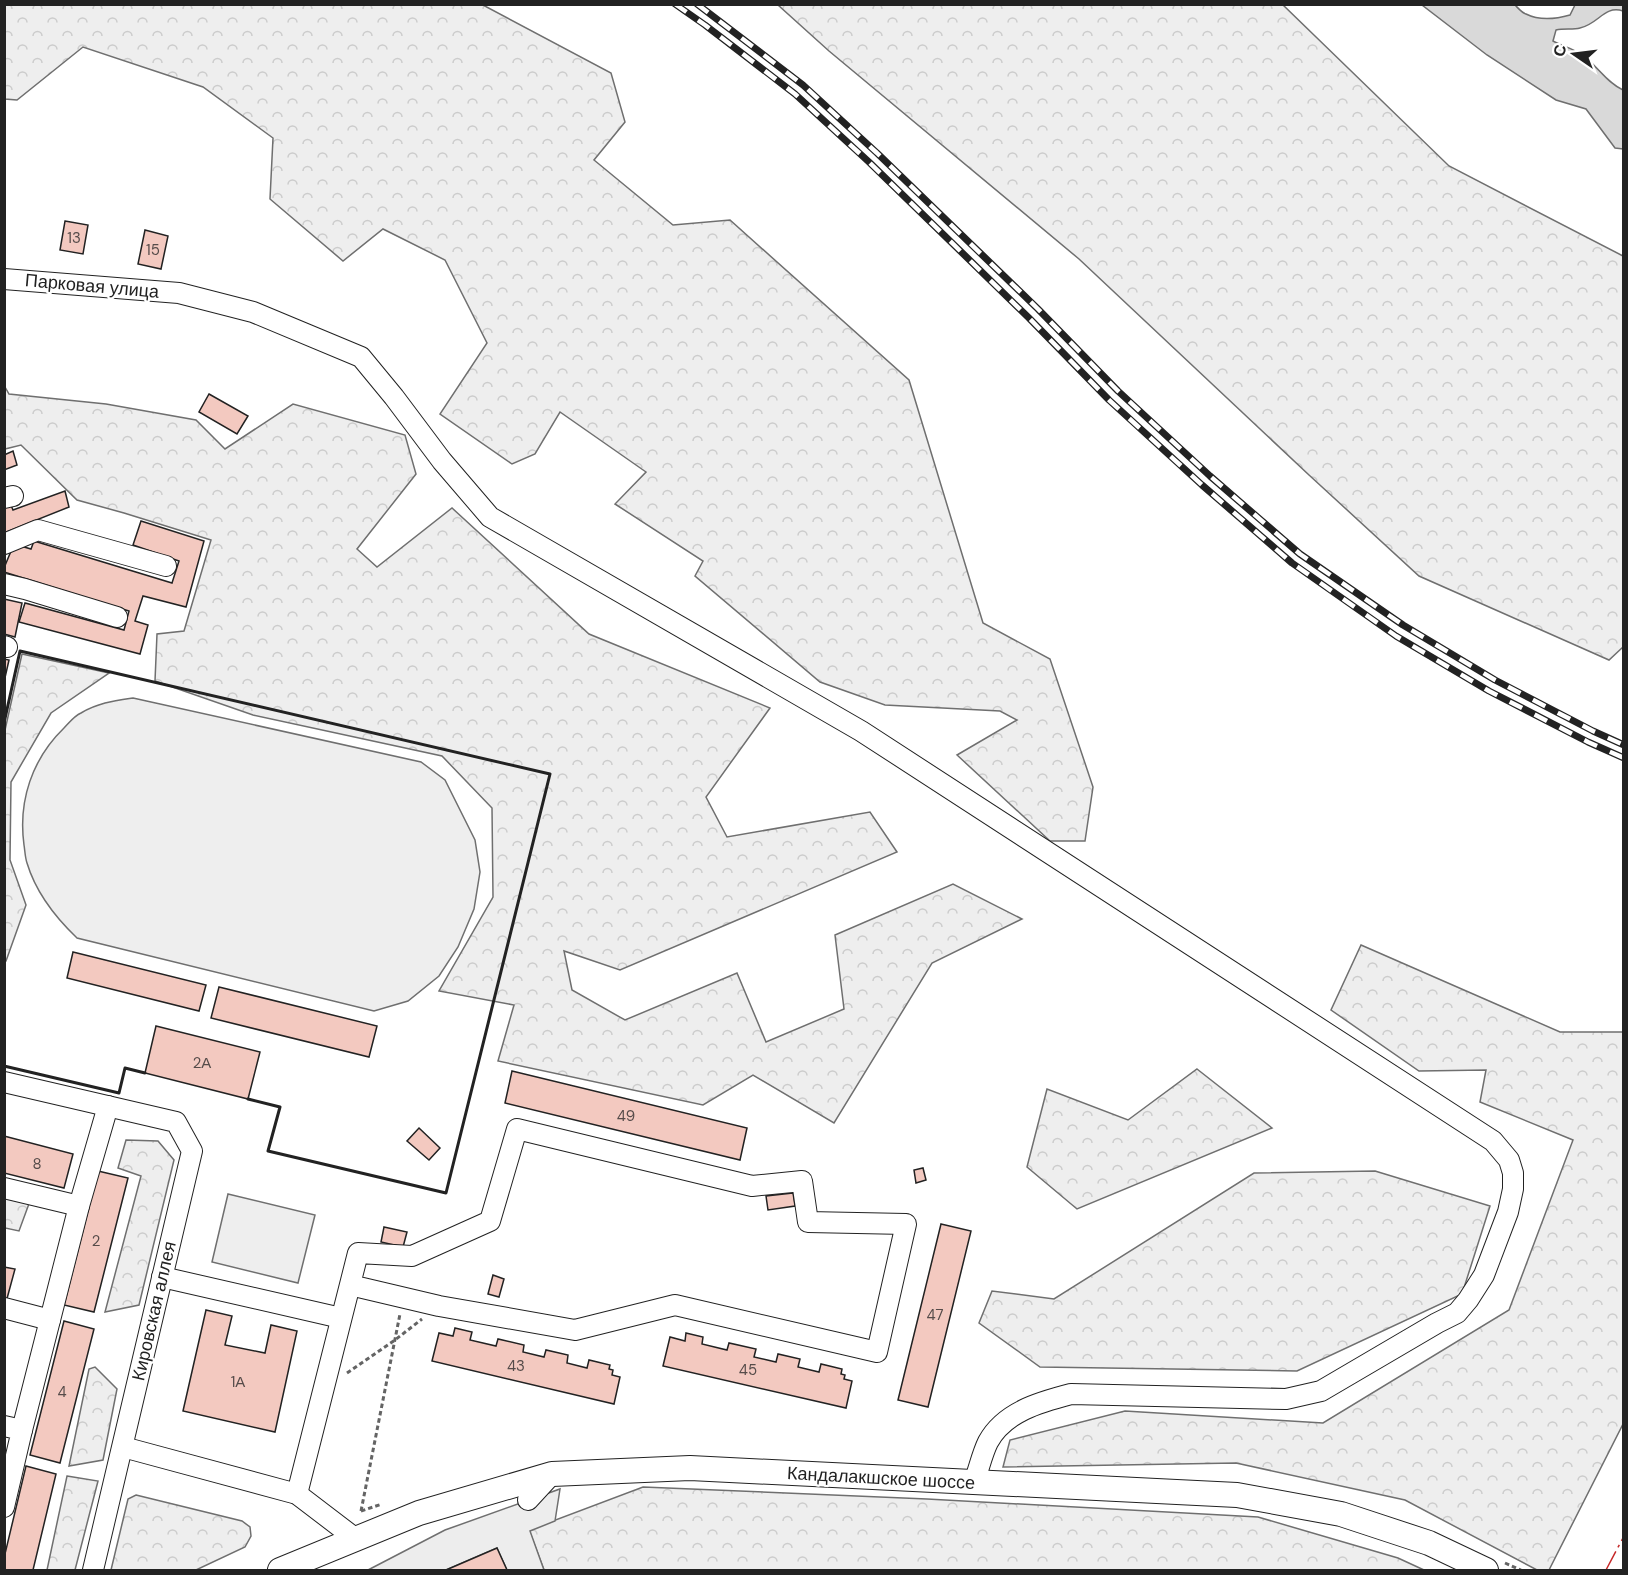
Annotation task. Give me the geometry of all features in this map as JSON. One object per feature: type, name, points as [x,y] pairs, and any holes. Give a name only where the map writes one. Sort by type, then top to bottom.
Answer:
[{"type":"main road","name":"Кандалакшское шоссе","points":[[280,1570],[308,1566],[356,1539],[419,1513],[552,1474],[690,1468],[1237,1495],[1341,1514],[1429,1543],[1486,1570]]},
{"type":"street","name":"Парковая улица","points":[[4,279],[179,293],[253,312],[361,357],[442,461],[490,517],[861,731],[1493,1141],[1509,1160],[1513,1173],[1513,1189],[1508,1212],[1484,1275],[1468,1300],[1457,1312],[1321,1391],[1287,1399],[1071,1395],[1042,1401],[999,1426],[987,1443],[974,1482]]},
{"type":"street","points":[[4,544],[38,530],[166,566]]},
{"type":"street","points":[[4,584],[117,617]]},
{"type":"street","name":"Кировская аллея","points":[[4,1082],[176,1122],[192,1151],[93,1570]]},
{"type":"street","points":[[4,1507],[14,1428],[50,1320],[78,1206],[108,1106]]},
{"type":"street","points":[[297,1494],[358,1253],[412,1256],[490,1221],[517,1129],[752,1186],[802,1181],[808,1222],[906,1224],[877,1352],[675,1305],[575,1330],[439,1306],[350,1285]]},
{"type":"street","points":[[4,1188],[78,1206]]},
{"type":"street","points":[[162,1277],[341,1318]]},
{"type":"street","points":[[4,1308],[50,1320]]},
{"type":"street","points":[[123,1447],[297,1494],[356,1539]]},
{"type":"street","points":[[528,1500],[552,1474]]},
{"type":"path","points":[[356,1539],[404,1297]]},
{"type":"path","points":[[323,1389],[395,1340],[439,1306]]},
{"type":"green space","points":[[4,5],[483,5],[611,73],[625,122],[594,160],[673,225],[730,220],[909,380],[983,623],[1050,659],[1093,787],[1085,841],[1050,841],[957,755],[1017,720],[1000,711],[885,705],[820,682],[695,576],[703,561],[615,504],[646,472],[560,412],[535,454],[512,464],[440,414],[487,343],[445,260],[383,229],[343,261],[270,199],[273,138],[203,87],[83,47],[17,100],[5,99]]},
{"type":"green space","points":[[778,5],[1283,5],[1449,166],[1623,256],[1623,647],[1609,660],[1419,576],[1079,259],[829,51]]},
{"type":"green space","points":[[5,387],[9,394],[106,404],[196,420],[225,449],[293,404],[405,435],[416,474],[357,549],[377,567],[452,508],[589,634],[770,708],[706,797],[727,837],[870,812],[897,852],[620,970],[564,951],[572,990],[625,1020],[737,973],[766,1042],[844,1009],[835,935],[953,884],[1022,919],[932,963],[834,1123],[753,1075],[703,1105],[498,1061],[514,1005],[439,991],[493,897],[492,808],[442,756],[253,715],[155,681],[157,634],[184,631],[211,540],[77,500],[21,445],[5,449]]},
{"type":"green space","points":[[22,654],[109,673],[51,713],[11,782],[10,860],[26,905],[5,961],[5,730]]},
{"type":"green space","points":[[133,698],[421,762],[445,780],[475,840],[480,872],[474,909],[458,947],[439,976],[408,1001],[374,1011],[77,938],[47,904],[31,874],[26,858],[23,829],[26,797],[43,753],[78,714],[112,701]]},
{"type":"green space","points":[[1361,945],[1560,1032],[1623,1032],[1623,1424],[1549,1570],[1537,1570],[1405,1500],[1236,1463],[1003,1467],[1010,1440],[1125,1411],[1323,1423],[1509,1310],[1573,1140],[1480,1102],[1486,1070],[1419,1071],[1331,1010]]},
{"type":"green space","points":[[1197,1069],[1272,1128],[1077,1209],[1027,1167],[1047,1089],[1128,1120]]},
{"type":"green space","points":[[126,1140],[158,1141],[174,1160],[139,1305],[105,1312],[141,1176],[118,1168]]},
{"type":"green space","points":[[1375,1171],[1490,1206],[1462,1294],[1297,1371],[1040,1367],[979,1323],[992,1291],[1054,1299],[1254,1173]]},
{"type":"green space","points":[[4,1194],[30,1201],[19,1231],[5,1228]]},
{"type":"green space","points":[[228,1194],[315,1215],[298,1283],[212,1262]]},
{"type":"green space","points":[[95,1367],[117,1389],[103,1460],[69,1466],[89,1369]]},
{"type":"green space","points":[[67,1476],[98,1481],[75,1570],[47,1570]]},
{"type":"green space","points":[[643,1487],[927,1499],[1258,1517],[1398,1558],[1424,1570],[544,1570],[529,1530]]},
{"type":"green space","points":[[136,1495],[242,1521],[250,1527],[251,1536],[245,1547],[196,1570],[111,1570],[128,1499]]},
{"type":"shaded area","points":[[1422,5],[1515,5],[1525,13],[1537,18],[1548,19],[1570,15],[1575,5],[1623,5],[1623,11],[1616,10],[1606,13],[1587,26],[1556,30],[1553,41],[1585,57],[1611,82],[1623,90],[1623,149],[1615,148],[1586,109],[1556,100],[1487,55]]},
{"type":"shaded area","points":[[560,1489],[555,1521],[530,1531],[544,1570],[507,1570],[497,1548],[446,1570],[368,1570],[445,1530]]},
{"type":"building","points":[[65,221],[88,225],[83,254],[60,250]]},
{"type":"building","points":[[145,230],[168,236],[161,269],[138,264]]},
{"type":"building","points":[[209,394],[248,416],[237,434],[199,412]]},
{"type":"building","points":[[13,451],[17,465],[4,470],[4,455]]},
{"type":"building","points":[[65,491],[69,507],[4,533],[4,499],[8,498],[13,510]]},
{"type":"building","points":[[141,521],[204,541],[186,607],[143,596],[135,621],[148,625],[140,654],[19,622],[25,603],[124,630],[129,611],[4,572],[4,568],[14,544],[31,549],[34,541],[172,583],[179,561],[133,545]]},
{"type":"building","points":[[4,599],[22,603],[15,637],[4,634]]},
{"type":"building","points":[[4,659],[9,660],[4,682]]},
{"type":"building","points":[[73,952],[206,985],[199,1011],[67,978]]},
{"type":"building","points":[[219,987],[377,1026],[369,1057],[211,1018]]},
{"type":"building","points":[[156,1026],[260,1052],[248,1099],[145,1073]]},
{"type":"building","points":[[512,1071],[747,1128],[740,1160],[505,1103]]},
{"type":"building","points":[[419,1128],[440,1148],[429,1160],[407,1141]]},
{"type":"building","points":[[4,1136],[73,1154],[64,1188],[4,1173]]},
{"type":"building","points":[[923,1168],[926,1180],[916,1183],[914,1170]]},
{"type":"building","points":[[98,1171],[128,1178],[94,1312],[64,1305]]},
{"type":"building","points":[[793,1193],[795,1206],[768,1210],[766,1196]]},
{"type":"building","points":[[941,1224],[971,1231],[928,1407],[898,1400]]},
{"type":"building","points":[[384,1227],[407,1232],[403,1247],[381,1242]]},
{"type":"building","points":[[4,1267],[15,1269],[5,1306],[4,1306]]},
{"type":"building","points":[[493,1275],[504,1279],[499,1297],[488,1294]]},
{"type":"building","points":[[206,1310],[232,1316],[225,1345],[265,1353],[271,1325],[297,1331],[275,1432],[183,1411]]},
{"type":"building","points":[[64,1321],[94,1329],[60,1463],[30,1455]]},
{"type":"building","points":[[455,1328],[472,1332],[470,1340],[496,1346],[498,1339],[524,1345],[523,1352],[544,1357],[546,1350],[568,1355],[567,1363],[587,1368],[589,1360],[610,1365],[609,1369],[613,1370],[612,1375],[620,1377],[614,1404],[432,1361],[439,1333],[453,1336]]},
{"type":"building","points":[[686,1333],[703,1337],[702,1344],[727,1350],[729,1343],[756,1349],[754,1357],[776,1362],[778,1354],[800,1359],[798,1367],[819,1372],[821,1364],[842,1369],[841,1374],[845,1375],[844,1379],[852,1381],[846,1408],[663,1366],[670,1337],[685,1341]]},
{"type":"building","points":[[26,1466],[56,1474],[33,1570],[4,1570],[4,1558]]},
{"type":"building","points":[[497,1548],[507,1570],[446,1570]]},
{"type":"railway","points":[[675,4],[795,94],[869,162],[1029,318],[1109,400],[1292,563],[1396,636],[1489,691],[1624,758]]},
{"type":"railway","points":[[697,4],[803,85],[877,153],[1038,309],[1118,391],[1210,476],[1300,554],[1403,625],[1495,680],[1624,745]]},
{"type":"wall","points":[[4,723],[20,651],[550,774],[446,1193],[268,1151],[280,1107],[248,1099]]},
{"type":"wall","points":[[4,1066],[119,1093],[125,1068],[145,1073]]},
{"type":"power","points":[[1606,1570],[1624,1536]]}]
